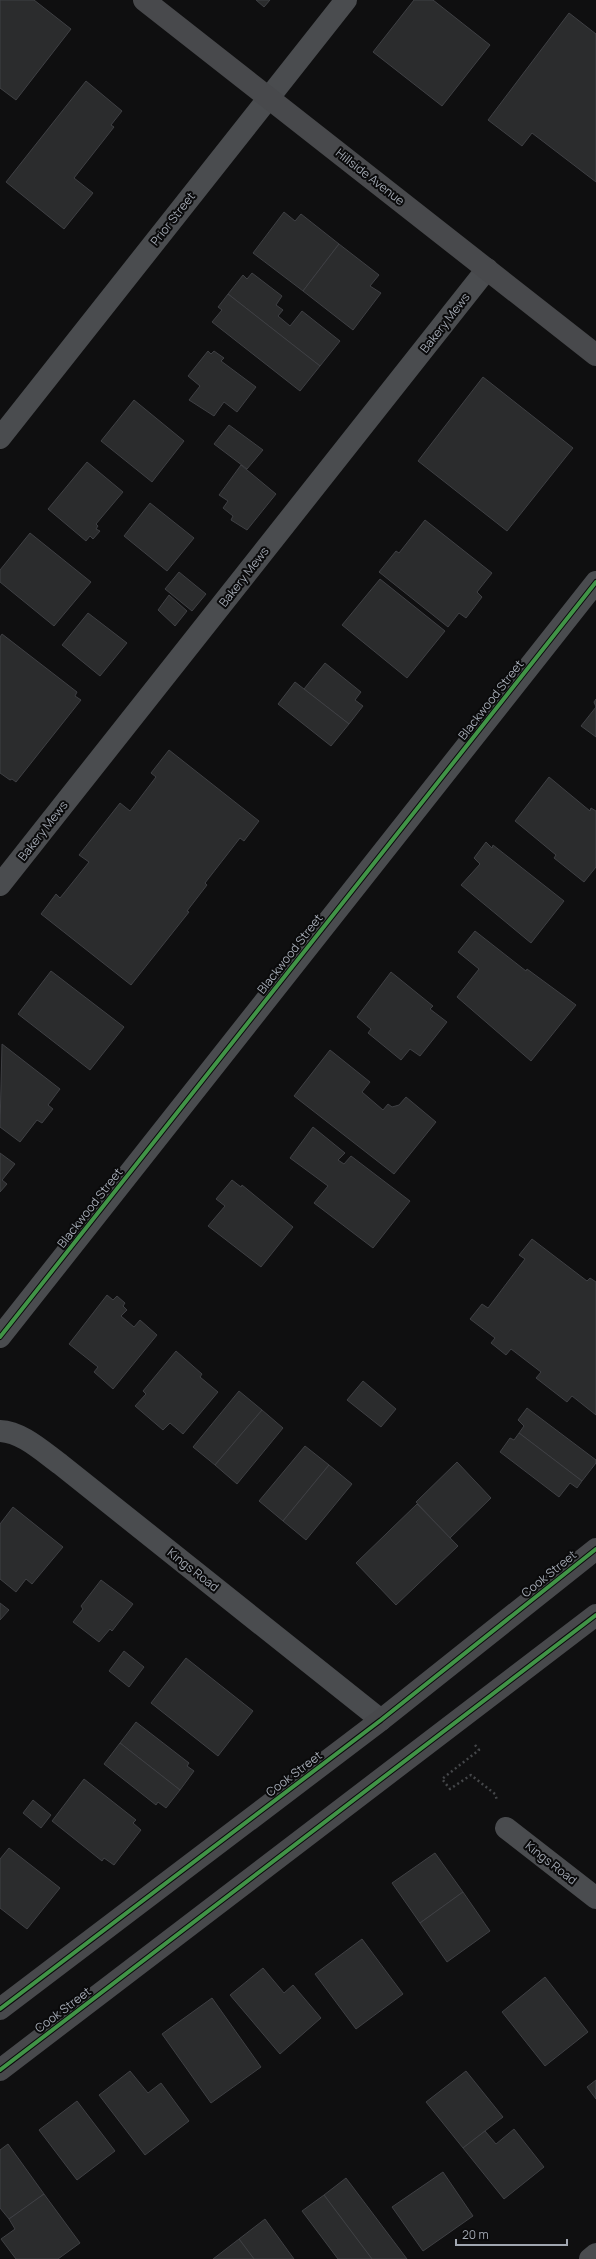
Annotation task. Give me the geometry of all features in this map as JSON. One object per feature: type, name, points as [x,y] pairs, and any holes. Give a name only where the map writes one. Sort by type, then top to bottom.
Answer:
[{"type":"main road","name":"Hillside Avenue","points":[[144,0],[596,355]]},
{"type":"main road","name":"Cook Street","points":[[0,2009],[381,1720],[596,1549]]},
{"type":"main road","name":"Cook Street","points":[[0,2070],[596,1615]]},
{"type":"street","name":"Prior Street","points":[[0,438],[346,0]]},
{"type":"street","name":"Bakery Mews","points":[[0,885],[487,269]]},
{"type":"street","name":"Blackwood Street","points":[[0,1337],[596,582]]},
{"type":"street","name":"Kings Road","points":[[0,1431],[11,1431],[60,1464],[381,1720]]},
{"type":"street","name":"Kings Road","points":[[506,1828],[596,1898]]},
{"type":"street","points":[[590,2259],[596,2254]]},
{"type":"path","points":[[471,1742],[479,1750],[442,1779],[450,1789],[471,1775],[495,1794],[506,1828]]},
{"type":"building","points":[[0,0],[34,0],[71,29],[16,100],[0,88]]},
{"type":"building","points":[[256,0],[270,0],[264,7]]},
{"type":"building","points":[[414,0],[433,0],[490,45],[442,106],[373,52]]},
{"type":"building","points":[[569,13],[596,34],[596,182],[532,133],[522,146],[488,120]]},
{"type":"building","points":[[86,81],[122,111],[111,125],[114,127],[74,178],[93,193],[64,229],[6,182]]},
{"type":"building","points":[[284,212],[295,221],[301,214],[339,244],[303,291],[253,253]]},
{"type":"building","points":[[339,244],[379,275],[370,286],[381,293],[353,330],[303,291]]},
{"type":"building","points":[[252,273],[282,296],[276,305],[283,310],[278,316],[290,326],[302,311],[340,341],[320,366],[228,294],[243,275],[247,279]]},
{"type":"building","points":[[228,294],[320,366],[300,391],[212,322],[222,310],[218,307]]},
{"type":"building","points":[[208,351],[211,354],[214,351],[224,358],[221,361],[256,387],[237,412],[224,402],[214,416],[189,400],[200,386],[188,376]]},
{"type":"building","points":[[483,377],[573,448],[507,531],[418,461]]},
{"type":"building","points":[[134,400],[184,441],[152,482],[101,441]]},
{"type":"building","points":[[229,425],[263,450],[247,469],[214,444]]},
{"type":"building","points":[[87,462],[123,492],[96,524],[98,526],[96,529],[100,531],[93,539],[90,536],[86,541],[48,509]]},
{"type":"building","points":[[241,465],[276,494],[247,530],[231,520],[233,516],[223,508],[228,501],[219,495]]},
{"type":"building","points":[[150,503],[194,538],[167,571],[124,536]]},
{"type":"building","points":[[425,520],[492,573],[477,592],[482,597],[466,618],[459,613],[448,627],[379,572],[396,551],[399,553]]},
{"type":"building","points":[[30,533],[91,582],[54,626],[0,582],[0,570]]},
{"type":"building","points":[[179,572],[206,594],[192,611],[165,589]]},
{"type":"building","points":[[380,579],[445,631],[407,678],[342,625]]},
{"type":"building","points":[[169,595],[187,611],[175,626],[158,610]]},
{"type":"building","points":[[88,613],[127,643],[100,676],[62,645]]},
{"type":"building","points":[[2,634],[77,692],[75,696],[81,700],[16,782],[0,773],[0,637]]},
{"type":"building","points":[[325,663],[361,692],[355,700],[363,706],[349,724],[304,689]]},
{"type":"building","points":[[295,682],[349,724],[331,746],[278,704]]},
{"type":"building","points":[[596,707],[596,737],[581,726]]},
{"type":"building","points":[[169,750],[259,821],[244,841],[240,838],[205,883],[207,885],[187,911],[189,912],[131,985],[41,914],[56,894],[60,898],[89,862],[79,855],[120,803],[130,811],[156,777],[151,773]]},
{"type":"building","points":[[549,777],[590,811],[591,808],[596,811],[596,867],[584,882],[554,858],[556,855],[515,821]]},
{"type":"building","points":[[486,842],[492,848],[493,845],[564,901],[531,943],[461,885],[480,864],[474,858]]},
{"type":"building","points":[[475,931],[526,971],[527,969],[576,1005],[531,1061],[457,997],[479,969],[458,952]]},
{"type":"building","points":[[51,971],[124,1027],[90,1070],[18,1014]]},
{"type":"building","points":[[391,972],[433,1006],[430,1009],[447,1022],[420,1056],[410,1049],[401,1060],[368,1033],[371,1029],[357,1017]]},
{"type":"building","points":[[2,1044],[60,1089],[48,1105],[53,1109],[42,1123],[37,1120],[20,1142],[0,1127]]},
{"type":"building","points":[[330,1050],[370,1082],[362,1092],[383,1110],[388,1104],[392,1107],[399,1105],[406,1097],[436,1122],[394,1174],[294,1096]]},
{"type":"building","points":[[313,1127],[345,1153],[338,1160],[344,1164],[351,1156],[410,1201],[373,1248],[314,1203],[328,1186],[290,1158]]},
{"type":"building","points":[[0,1153],[15,1164],[2,1180],[7,1184],[0,1192]]},
{"type":"building","points":[[232,1180],[241,1187],[242,1185],[293,1227],[261,1267],[208,1226],[225,1206],[216,1199]]},
{"type":"building","points":[[532,1239],[587,1281],[590,1278],[596,1282],[596,1415],[572,1396],[567,1402],[536,1378],[541,1372],[511,1349],[506,1355],[491,1343],[495,1338],[470,1319],[482,1304],[488,1308],[525,1259],[519,1255]]},
{"type":"building","points":[[107,1295],[113,1300],[117,1296],[125,1303],[123,1306],[127,1310],[121,1316],[134,1327],[140,1320],[157,1335],[113,1389],[94,1372],[98,1367],[69,1344]]},
{"type":"building","points":[[176,1351],[202,1374],[200,1377],[218,1392],[183,1434],[170,1423],[163,1430],[135,1406],[146,1394],[143,1391]]},
{"type":"building","points":[[363,1381],[396,1409],[381,1427],[347,1400]]},
{"type":"building","points":[[239,1391],[262,1410],[215,1465],[193,1447]]},
{"type":"building","points":[[527,1408],[596,1460],[596,1463],[582,1481],[519,1433],[524,1426],[518,1420]]},
{"type":"building","points":[[262,1410],[283,1428],[237,1484],[215,1465]]},
{"type":"building","points":[[519,1433],[582,1481],[577,1488],[570,1483],[559,1497],[500,1452],[510,1438],[514,1440]]},
{"type":"building","points":[[305,1446],[329,1465],[283,1521],[259,1501]]},
{"type":"building","points":[[457,1462],[491,1498],[450,1538],[416,1502]]},
{"type":"building","points":[[329,1465],[352,1484],[306,1540],[283,1521]]},
{"type":"building","points":[[417,1504],[458,1546],[396,1605],[356,1563]]},
{"type":"building","points":[[13,1507],[63,1547],[32,1584],[26,1579],[16,1592],[0,1579],[0,1524]]},
{"type":"building","points":[[101,1580],[133,1604],[112,1631],[110,1629],[99,1642],[73,1622],[83,1609],[81,1606]]},
{"type":"building","points":[[0,1603],[9,1610],[0,1620]]},
{"type":"building","points":[[124,1651],[144,1667],[129,1687],[109,1671]]},
{"type":"building","points":[[186,1658],[253,1711],[218,1756],[151,1703]]},
{"type":"building","points":[[136,1722],[189,1763],[187,1766],[194,1771],[180,1790],[120,1743]]},
{"type":"building","points":[[120,1743],[180,1790],[166,1808],[158,1802],[156,1805],[104,1764]]},
{"type":"building","points":[[84,1779],[136,1820],[133,1823],[141,1830],[114,1865],[104,1858],[102,1861],[52,1821]]},
{"type":"building","points":[[33,1800],[51,1815],[41,1828],[23,1813]]},
{"type":"building","points":[[9,1848],[60,1888],[27,1929],[0,1908],[0,1859]]},
{"type":"building","points":[[435,1853],[463,1892],[420,1923],[392,1883]]},
{"type":"building","points":[[463,1892],[490,1931],[447,1962],[420,1923]]},
{"type":"building","points":[[362,1939],[403,1994],[356,2029],[315,1974]]},
{"type":"building","points":[[263,1968],[284,1993],[293,1985],[321,2018],[280,2054],[230,1995]]},
{"type":"building","points":[[545,1977],[588,2032],[545,2066],[502,2012]]},
{"type":"building","points":[[212,1998],[261,2067],[211,2103],[162,2034]]},
{"type":"building","points":[[130,2071],[148,2093],[161,2083],[189,2121],[145,2155],[99,2095]]},
{"type":"building","points":[[466,2071],[503,2117],[463,2148],[426,2102]]},
{"type":"building","points":[[596,2080],[596,2099],[587,2087]]},
{"type":"building","points":[[77,2101],[115,2151],[77,2180],[39,2130]]},
{"type":"building","points":[[514,2129],[544,2167],[504,2199],[463,2148],[485,2131],[496,2144]]},
{"type":"building","points":[[8,2144],[44,2194],[9,2219],[0,2208],[0,2150]]},
{"type":"building","points":[[443,2172],[473,2216],[423,2251],[392,2207]]},
{"type":"building","points":[[346,2178],[407,2259],[372,2259],[324,2195]]},
{"type":"building","points":[[44,2194],[80,2243],[58,2259],[16,2259],[1,2239],[15,2229],[9,2219]]},
{"type":"building","points":[[324,2195],[372,2259],[338,2259],[302,2211]]},
{"type":"building","points":[[265,2219],[294,2259],[254,2259],[239,2239]]},
{"type":"building","points":[[239,2239],[254,2259],[213,2259]]},
{"type":"cycle path","points":[[0,1337],[596,582]]},
{"type":"cycle path","points":[[0,2009],[381,1720],[596,1549]]},
{"type":"cycle path","points":[[0,2070],[596,1615]]}]
